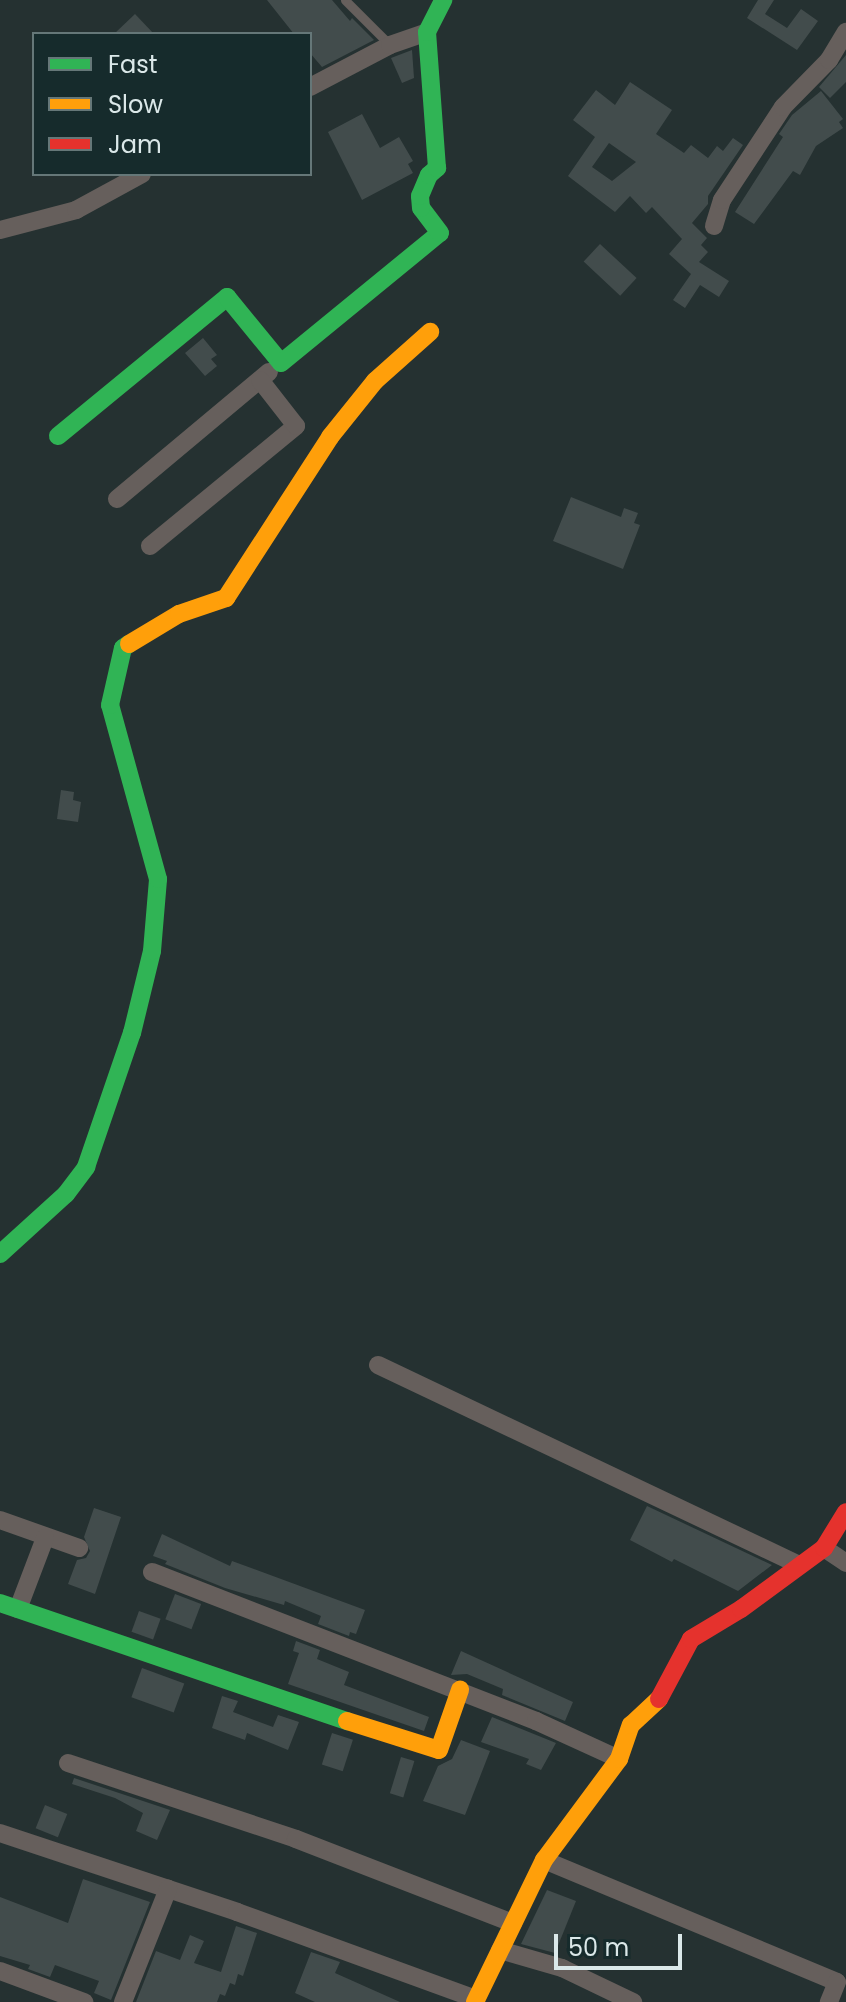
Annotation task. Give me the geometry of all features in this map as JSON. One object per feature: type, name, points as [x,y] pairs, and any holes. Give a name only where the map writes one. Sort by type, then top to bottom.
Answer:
[{"type":"street","points":[[117,499],[440,233],[421,208],[423,184],[437,168],[427,32],[443,0]]},
{"type":"street","points":[[312,86],[390,45],[427,32]]},
{"type":"street","points":[[714,226],[722,200],[783,107],[829,60],[846,32]]},
{"type":"street","points":[[0,230],[76,210],[138,176]]},
{"type":"street","points":[[58,436],[227,297],[281,363]]},
{"type":"street","points":[[0,1254],[66,1194],[86,1167],[118,1077],[152,951],[158,879],[110,705],[123,648],[179,614],[226,598],[330,437],[375,381],[430,332]]},
{"type":"street","points":[[150,546],[296,426],[260,380]]},
{"type":"street","points":[[378,1365],[799,1565]]},
{"type":"street","points":[[0,1833],[168,1889],[475,2000],[544,1860],[619,1759],[631,1725],[655,1706],[691,1639],[741,1609],[824,1548],[846,1512]]},
{"type":"street","points":[[0,1520],[79,1548]]},
{"type":"street","points":[[18,1609],[45,1538]]},
{"type":"street","points":[[824,1548],[846,1563]]},
{"type":"street","points":[[152,1572],[460,1690],[619,1759]]},
{"type":"street","points":[[0,1603],[431,1750],[439,1750],[443,1743],[460,1690]]},
{"type":"street","points":[[68,1763],[296,1839],[513,1923]]},
{"type":"street","points":[[544,1860],[837,1982],[829,2002]]},
{"type":"street","points":[[123,2002],[168,1889]]},
{"type":"street","points":[[500,1950],[562,1968],[633,2002]]},
{"type":"street","points":[[0,1971],[84,2002]]},
{"type":"lane","points":[[345,0],[390,45]]},
{"type":"building","points":[[267,0],[332,0],[350,21],[352,18],[374,40],[322,67],[312,55],[312,32],[292,32]]},
{"type":"building","points":[[758,0],[774,0],[765,14],[787,28],[801,9],[818,21],[797,50],[747,18]]},
{"type":"building","points":[[135,14],[152,32],[116,32]]},
{"type":"building","points":[[412,50],[414,78],[402,83],[391,58]]},
{"type":"building","points":[[846,55],[846,82],[830,98],[819,87]]},
{"type":"building","points":[[630,82],[672,110],[656,134],[684,153],[691,145],[708,158],[717,146],[723,151],[733,138],[743,145],[708,196],[708,204],[692,223],[707,238],[701,245],[708,252],[699,262],[729,281],[719,297],[700,285],[685,308],[673,300],[691,274],[669,254],[682,239],[652,207],[646,213],[630,196],[615,212],[568,176],[595,137],[573,120],[596,90],[615,105]],"holes":[[[609,143],[636,162],[612,181],[592,167]]]},
{"type":"building","points":[[821,91],[843,119],[839,122],[843,128],[816,146],[800,175],[793,171],[754,224],[735,212],[783,137],[779,134],[792,115]]},
{"type":"building","points":[[362,114],[380,148],[399,137],[413,161],[408,164],[413,173],[362,200],[328,132]]},
{"type":"building","points":[[600,244],[637,278],[620,296],[584,262]]},
{"type":"building","points":[[203,338],[217,355],[211,359],[217,366],[205,376],[185,353]]},
{"type":"building","points":[[571,497],[621,517],[624,508],[638,513],[634,523],[640,525],[623,569],[553,541]]},
{"type":"building","points":[[61,790],[74,792],[73,800],[81,802],[78,822],[57,819]]},
{"type":"building","points":[[647,1506],[772,1565],[738,1591],[674,1559],[672,1562],[630,1540]]},
{"type":"building","points":[[94,1508],[121,1517],[95,1594],[68,1584],[77,1560],[86,1558],[90,1551],[84,1537]]},
{"type":"building","points":[[162,1534],[230,1566],[232,1561],[365,1610],[356,1634],[350,1632],[349,1636],[318,1624],[321,1616],[285,1601],[284,1605],[225,1588],[165,1564],[167,1561],[153,1556]]},
{"type":"building","points":[[175,1594],[201,1604],[191,1629],[165,1619]]},
{"type":"building","points":[[139,1611],[161,1619],[153,1640],[131,1632]]},
{"type":"building","points":[[296,1641],[320,1650],[317,1659],[349,1672],[344,1685],[429,1717],[424,1731],[288,1684],[299,1653],[293,1651]]},
{"type":"building","points":[[461,1651],[573,1702],[565,1721],[502,1695],[503,1689],[467,1674],[451,1675]]},
{"type":"building","points":[[142,1668],[184,1683],[174,1713],[131,1697]]},
{"type":"building","points":[[222,1696],[238,1701],[233,1712],[273,1727],[278,1715],[299,1722],[288,1750],[247,1733],[245,1740],[212,1728]]},
{"type":"building","points":[[492,1717],[556,1743],[541,1770],[526,1764],[529,1759],[481,1742]]},
{"type":"building","points":[[332,1733],[353,1740],[343,1771],[322,1764]]},
{"type":"building","points":[[461,1740],[490,1751],[465,1815],[423,1801],[438,1766],[452,1759]]},
{"type":"building","points":[[401,1757],[414,1761],[403,1797],[390,1793]]},
{"type":"building","points":[[74,1778],[170,1810],[157,1840],[136,1831],[143,1813],[115,1798],[72,1784]]},
{"type":"building","points":[[45,1805],[67,1814],[58,1837],[36,1828]]},
{"type":"building","points":[[83,1879],[150,1902],[111,2000],[94,1993],[99,1981],[55,1965],[50,1977],[28,1969],[30,1965],[0,1956],[0,1897],[68,1923]]},
{"type":"building","points":[[547,1890],[576,1901],[555,1953],[521,1944]]},
{"type":"building","points":[[236,1926],[257,1933],[243,1976],[238,1974],[235,1985],[230,1983],[225,1996],[220,1994],[217,2002],[136,2002],[156,1951],[180,1960],[190,1935],[204,1941],[194,1963],[221,1972]]},
{"type":"building","points":[[311,1952],[340,1962],[335,1973],[400,2002],[315,2002],[295,1993]]},
{"type":"traffic: fast","points":[[58,436],[227,297],[281,363],[440,233],[421,208],[420,196],[429,175],[437,168],[427,32],[443,0]]},
{"type":"traffic: fast","points":[[0,1254],[66,1194],[86,1167],[132,1033],[152,951],[158,879],[110,705],[123,648],[129,644]]},
{"type":"traffic: fast","points":[[0,1603],[347,1721]]},
{"type":"traffic: slow","points":[[129,644],[179,614],[226,598],[330,437],[375,381],[430,332]]},
{"type":"traffic: slow","points":[[347,1721],[439,1750],[460,1690]]},
{"type":"traffic: slow","points":[[475,2002],[544,1860],[619,1759],[631,1725],[659,1699]]},
{"type":"traffic: jam","points":[[659,1699],[691,1639],[741,1609],[824,1548],[846,1512]]}]
